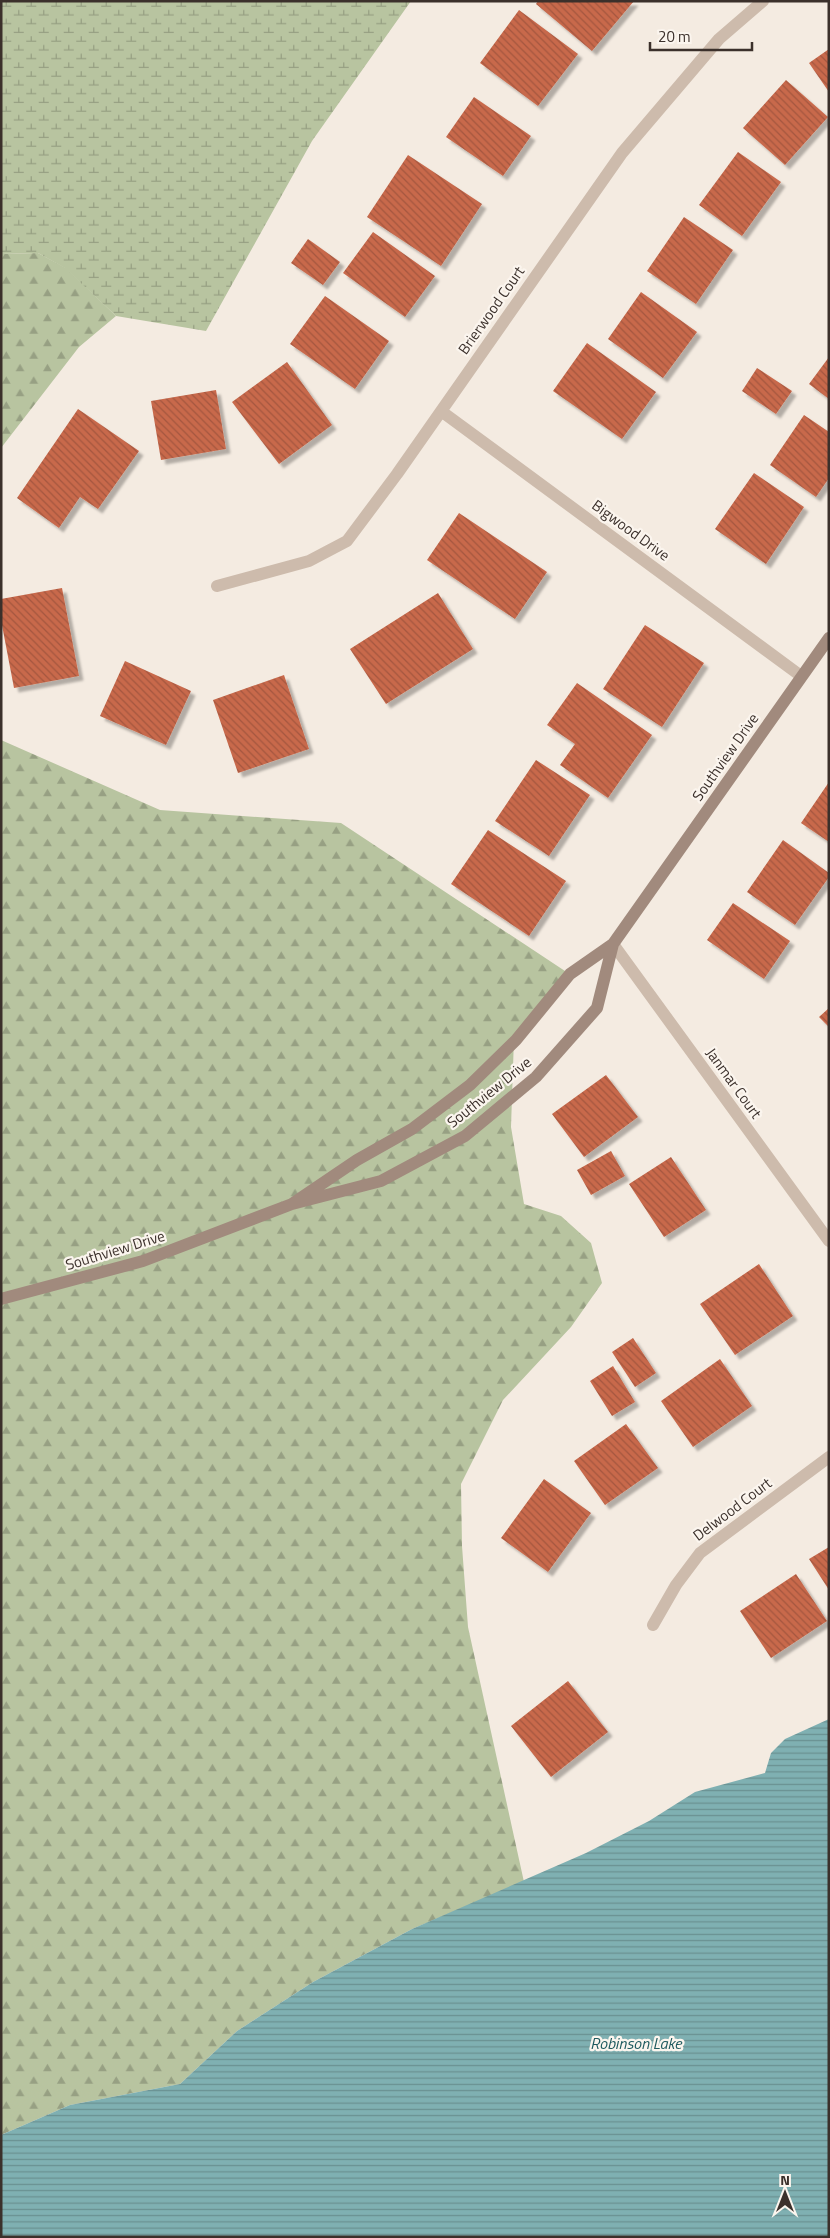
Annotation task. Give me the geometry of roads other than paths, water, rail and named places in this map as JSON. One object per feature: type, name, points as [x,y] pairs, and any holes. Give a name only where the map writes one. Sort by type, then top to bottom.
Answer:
[{"type":"street","name":"Brierwood Court","points":[[217,586],[309,561],[347,541],[369,514],[622,153],[719,39],[763,1]]},
{"type":"street","name":"Bigwood Drive","points":[[441,411],[801,676]]},
{"type":"street","name":"Southview Drive","points":[[292,1204],[357,1160],[412,1129],[470,1085],[516,1040],[570,974],[613,944],[829,638]]},
{"type":"street","name":"Southview Drive","points":[[1,1299],[143,1261],[292,1204],[381,1181],[465,1136],[536,1078],[597,1008],[613,944]]},
{"type":"street","name":"Janmar Court","points":[[613,944],[829,1241]]},
{"type":"street","name":"Delwood Court","points":[[653,1625],[676,1585],[700,1553],[829,1456]]},
{"type":"water","name":"Robinson Lake","points":[[829,1719],[829,2237],[1,2237],[1,2135],[70,2105],[180,2084],[237,2031],[313,1982],[412,1929],[586,1853],[649,1821],[695,1792],[765,1773],[771,1753],[785,1739]]}]
